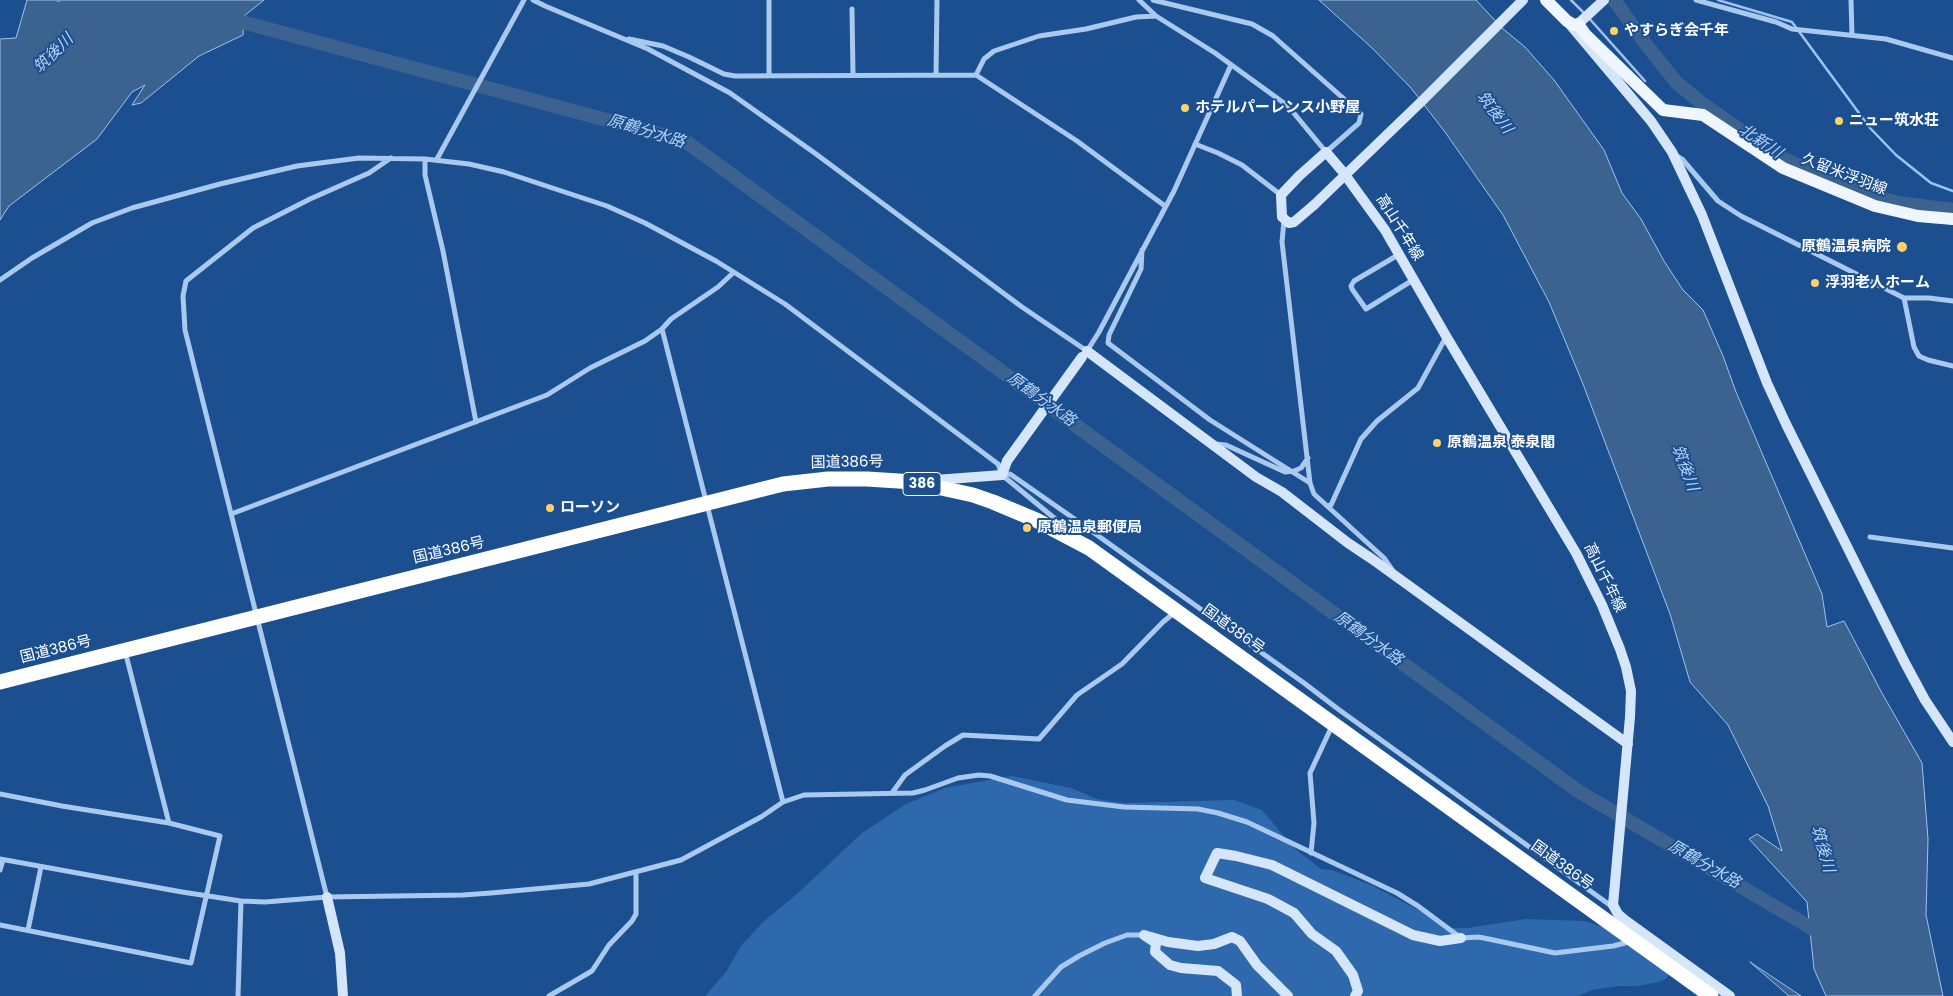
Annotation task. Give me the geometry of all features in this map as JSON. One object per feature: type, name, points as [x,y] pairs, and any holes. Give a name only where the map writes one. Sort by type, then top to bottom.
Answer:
[{"type":"highway","name":"国道386号","points":[[0,682],[783,484],[803,481],[867,479],[914,482],[993,502],[1036,520],[1089,548],[1631,936],[1711,996]]},
{"type":"main road","name":"久留米浮羽線","points":[[1546,0],[1576,21],[1585,34],[1663,110],[1703,115],[1784,168],[1875,206],[1918,216],[1953,219]]},
{"type":"street","points":[[533,0],[622,38],[681,66],[730,93],[816,154],[1084,354],[1256,477],[1282,492],[1348,544],[1396,576],[1627,748]]},
{"type":"street","points":[[769,0],[769,76]]},
{"type":"street","points":[[936,75],[937,0]]},
{"type":"street","points":[[1139,0],[1156,16],[1231,65],[1288,106],[1326,152]]},
{"type":"street","points":[[1153,0],[1252,24],[1273,36],[1361,114],[1359,123],[1286,188],[1281,195],[1281,213],[1284,220],[1282,242],[1310,483],[1314,494],[1384,558],[1396,576]]},
{"type":"street","points":[[1284,220],[1289,223],[1294,222],[1314,205],[1523,0]]},
{"type":"street","points":[[1604,0],[1576,21],[1582,42],[1651,121],[1672,152],[1702,215],[1767,383],[1786,424],[1905,663],[1925,700],[1953,742]]},
{"type":"street","points":[[1696,0],[1776,22],[1792,29],[1886,39],[1953,58]]},
{"type":"street","points":[[1851,0],[1852,34]]},
{"type":"street","points":[[438,157],[523,1]]},
{"type":"street","points":[[852,8],[853,75]]},
{"type":"street","points":[[976,75],[984,59],[994,51],[1039,36],[1136,17],[1156,16]]},
{"type":"street","points":[[622,38],[663,46],[689,56],[724,74],[735,76],[976,75],[1078,140],[1165,206]]},
{"type":"street","points":[[1002,475],[1007,461],[1099,332],[1165,206],[1231,65]]},
{"type":"street","points":[[1195,144],[1242,165],[1281,195]]},
{"type":"street","name":"高山千年線","points":[[1326,152],[1385,230],[1398,255],[1574,549],[1602,605],[1620,649],[1629,680],[1631,698],[1613,905]]},
{"type":"street","points":[[1672,152],[1682,159],[1707,190],[1727,208],[1904,298],[1929,298],[1953,301]]},
{"type":"street","points":[[0,280],[32,258],[92,223],[132,208],[220,184],[297,166],[360,158],[425,159],[438,157],[516,175],[608,206],[676,238],[785,304],[998,464],[1002,475],[1089,548]]},
{"type":"street","points":[[343,996],[340,953],[185,330],[183,296],[186,281],[253,228],[310,199],[369,173],[392,158]]},
{"type":"street","points":[[425,159],[425,174],[443,251],[476,422]]},
{"type":"street","points":[[1142,250],[1141,269],[1109,335],[1108,343],[1213,422],[1294,471],[1310,483]]},
{"type":"street","points":[[1398,255],[1354,281],[1351,286],[1352,289],[1366,309],[1413,280]]},
{"type":"street","points":[[231,514],[547,395],[590,368],[645,341],[672,319],[718,287],[733,273]]},
{"type":"street","points":[[1904,298],[1914,347],[1919,356],[1953,366]]},
{"type":"street","points":[[662,329],[783,802]]},
{"type":"street","points":[[1327,506],[1331,505],[1361,440],[1377,421],[1418,388],[1446,336]]},
{"type":"street","points":[[1212,444],[1226,445],[1280,471],[1294,471],[1301,468],[1308,458]]},
{"type":"street","points":[[914,482],[1010,474],[1304,683],[1338,710],[1604,903],[1613,905],[1625,920],[1730,996]]},
{"type":"street","points":[[1870,537],[1953,548]]},
{"type":"street","points":[[892,793],[905,775],[962,735],[1039,739],[1077,695],[1122,664],[1177,610]]},
{"type":"street","points":[[125,650],[169,823]]},
{"type":"street","points":[[1311,853],[1314,823],[1310,773],[1333,724]]},
{"type":"street","points":[[0,870],[1,859],[241,901],[265,902],[327,897],[463,896],[589,884],[681,860],[760,817],[783,802],[804,795],[892,793],[925,790],[958,778],[979,775],[990,776],[1067,800],[1085,803],[1124,807],[1198,809],[1218,812],[1247,822],[1397,893],[1461,938]]},
{"type":"street","points":[[0,794],[169,823],[220,836],[191,963],[0,925]]},
{"type":"street","points":[[1355,996],[1358,991],[1353,975],[1336,951],[1312,934],[1294,913],[1268,899],[1205,878],[1217,853],[1272,865],[1412,935],[1440,941],[1479,937],[1555,953],[1613,946],[1625,943],[1631,936]]},
{"type":"street","points":[[28,930],[41,867]]},
{"type":"street","points":[[549,996],[592,971],[609,945],[632,921],[636,914],[636,872]]},
{"type":"street","points":[[238,996],[241,901]]},
{"type":"street","points":[[1036,996],[1062,967],[1105,943],[1127,936],[1144,936],[1168,942],[1198,946],[1214,944],[1232,937],[1240,941],[1258,965],[1288,996]]},
{"type":"street","points":[[1144,936],[1156,943],[1155,952],[1170,966],[1218,971],[1236,986],[1237,996]]},
{"type":"shaded area","points":[[1012,776],[1071,788],[1097,799],[1123,803],[1234,800],[1262,810],[1294,848],[1321,869],[1332,870],[1373,886],[1452,928],[1468,928],[1526,919],[1584,921],[1625,934],[1671,970],[1666,979],[1659,982],[1592,990],[1578,996],[705,996],[726,972],[741,946],[763,922],[797,894],[862,833],[906,804],[945,788]]},
{"type":"water","name":"筑後川","points":[[27,0],[58,0],[58,2],[61,0],[264,0],[244,16],[243,35],[199,56],[141,103],[132,105],[145,85],[132,92],[97,139],[9,206],[0,220],[0,39],[16,38]]},
{"type":"water","name":"筑後川","points":[[1319,0],[1476,0],[1502,28],[1525,47],[1554,80],[1604,150],[1622,193],[1641,219],[1664,261],[1683,290],[1703,310],[1822,594],[1827,627],[1844,621],[1922,763],[1928,839],[1926,915],[1943,996],[1826,996],[1814,969],[1807,902],[1749,839],[1757,834],[1782,851],[1768,806],[1728,725],[1690,682],[1670,614],[1583,384],[1549,302],[1503,215],[1445,132],[1411,88],[1372,48]]},
{"type":"water","points":[[1750,962],[1801,996],[1789,996]]},
{"type":"waterway","points":[[1571,0],[1584,13]]},
{"type":"waterway","name":"北新川","points":[[1614,0],[1676,82],[1700,102],[1774,154],[1827,179],[1865,194],[1898,203],[1953,210]]},
{"type":"waterway","points":[[1718,0],[1792,22],[1870,128],[1896,155],[1931,183],[1953,191]]},
{"type":"waterway","points":[[1588,17],[1645,81]]},
{"type":"waterway","name":"原鶴分水路","points":[[227,18],[685,141],[1578,791],[1825,936]]},
{"type":"place","name":"やすらぎ会千年","points":[[1614,31]]},
{"type":"place","name":"ホテルパーレンス小野屋","points":[[1185,108]]},
{"type":"place","name":"ニュー筑水荘","points":[[1839,121]]},
{"type":"place","name":"原鶴温泉病院","points":[[1902,247]]},
{"type":"place","name":"浮羽老人ホーム","points":[[1815,283]]},
{"type":"place","name":"原鶴温泉 泰泉閣","points":[[1437,443]]},
{"type":"place","name":"ローソン","points":[[550,508]]},
{"type":"place","name":"原鶴温泉郵便局","points":[[1027,528]]}]
